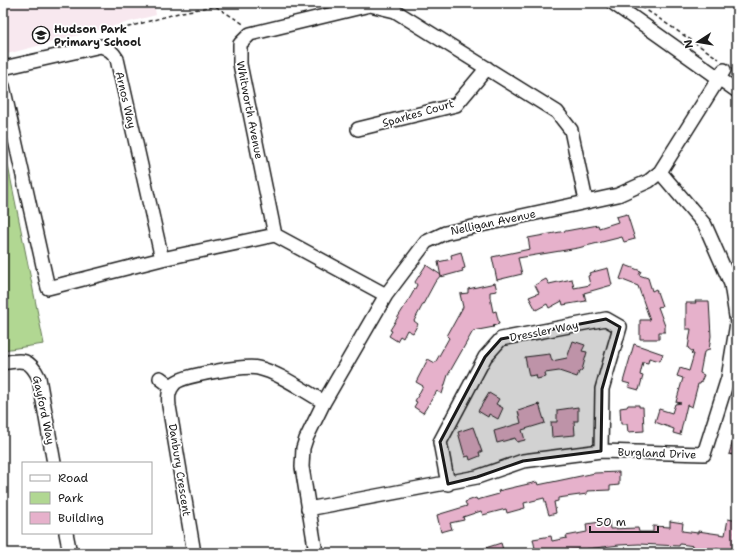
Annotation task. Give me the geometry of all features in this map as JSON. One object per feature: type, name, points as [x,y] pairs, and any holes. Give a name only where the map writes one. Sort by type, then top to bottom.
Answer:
[{"type":"street","points":[[623,4],[737,80]]},
{"type":"street","points":[[250,34],[370,5],[394,11],[557,112],[571,130],[586,201]]},
{"type":"street","name":"Whitworth Avenue","points":[[250,34],[240,44],[240,64],[275,235]]},
{"type":"street","name":"Arnos Way","points":[[3,68],[101,46],[111,50],[115,54],[162,259]]},
{"type":"street","name":"Sparkes Court","points":[[358,129],[456,105],[487,68]]},
{"type":"street","points":[[721,69],[737,91]]},
{"type":"street","name":"Nelligan Avenue","points":[[316,553],[302,467],[303,448],[324,402],[386,295],[426,242],[445,233],[635,189],[650,181],[660,172],[721,69]]},
{"type":"street","points":[[3,86],[48,288],[162,259],[275,235],[386,295]]},
{"type":"street","name":"Burgland Drive","points":[[308,509],[448,484],[477,477],[523,461],[601,451],[704,454],[728,378],[737,323],[731,284],[705,225],[660,172]]},
{"type":"street","name":"Dressler Way","points":[[448,484],[440,442],[485,357],[501,339],[606,319],[620,327],[602,389],[601,451]]},
{"type":"street","name":"Gayford Way","points":[[3,363],[23,360],[35,369],[39,378],[54,462]]},
{"type":"street","points":[[160,378],[172,387],[184,378],[252,366],[269,372],[324,402]]},
{"type":"street","name":"Danbury Crescent","points":[[172,387],[169,392],[169,406],[194,553]]},
{"type":"street","points":[[66,534],[70,553]]},
{"type":"path","points":[[636,3],[721,69]]},
{"type":"path","points":[[114,31],[182,12],[215,6],[245,25],[250,34]]},
{"type":"highlighted area","points":[[606,319],[620,327],[602,389],[601,451],[523,461],[477,477],[448,484],[440,442],[485,357],[501,339]]},
{"type":"shaded area","name":"Hudson Park Primary School","points":[[3,3],[154,3],[156,15],[3,55]]},
{"type":"green space","points":[[3,141],[44,344],[3,350]]},
{"type":"building","points":[[627,214],[635,239],[624,242],[622,237],[578,248],[518,258],[522,274],[497,280],[492,257],[530,249],[528,238],[598,225],[599,228],[618,222],[616,217]]},
{"type":"building","points":[[461,252],[465,268],[462,269],[463,271],[441,277],[438,262],[452,259],[451,255]]},
{"type":"building","points":[[426,265],[441,275],[435,282],[414,321],[418,324],[413,333],[407,330],[403,338],[400,336],[397,341],[389,336],[392,331],[390,330],[411,296],[417,285],[415,282]]},
{"type":"building","points":[[625,265],[641,271],[639,275],[648,278],[652,291],[656,289],[662,306],[658,307],[665,326],[665,332],[659,332],[659,339],[640,339],[640,320],[650,320],[638,286],[620,279]]},
{"type":"building","points":[[608,268],[612,285],[584,293],[586,301],[563,305],[562,301],[549,308],[547,304],[536,310],[529,297],[539,293],[535,285],[546,279],[549,284],[572,279],[574,288],[590,285],[588,276],[590,275],[589,273]]},
{"type":"building","points":[[495,283],[497,291],[490,292],[490,297],[493,312],[496,311],[499,324],[493,326],[494,327],[473,331],[448,375],[442,394],[437,391],[423,413],[414,407],[417,402],[415,401],[423,386],[416,382],[428,359],[435,363],[449,338],[447,336],[463,307],[460,294],[468,293],[468,289]]},
{"type":"building","points":[[695,301],[709,301],[711,336],[709,350],[704,352],[700,373],[704,375],[700,384],[698,384],[692,407],[687,405],[680,435],[673,433],[674,429],[655,422],[659,409],[672,413],[675,404],[681,403],[676,402],[683,378],[677,376],[680,368],[689,371],[694,354],[691,354],[693,352],[688,348],[691,329],[686,329],[686,303],[696,303]]},
{"type":"building","points":[[573,341],[585,345],[582,351],[587,352],[582,370],[579,372],[577,377],[559,371],[545,373],[546,377],[537,379],[536,375],[529,376],[525,357],[550,354],[552,361],[567,358]]},
{"type":"building","points":[[634,344],[663,354],[660,361],[649,358],[648,363],[643,362],[640,375],[643,376],[639,390],[628,387],[630,384],[623,382]]},
{"type":"building","points":[[489,393],[499,399],[496,404],[503,408],[498,419],[489,414],[488,417],[478,411]]},
{"type":"building","points":[[539,404],[545,423],[522,430],[525,440],[517,442],[515,438],[497,443],[494,431],[521,423],[518,411]]},
{"type":"building","points":[[628,405],[639,405],[639,407],[643,407],[644,431],[628,432],[627,424],[621,424],[620,408],[627,407]]},
{"type":"building","points":[[578,407],[578,421],[574,421],[575,435],[552,437],[551,422],[557,422],[557,410]]},
{"type":"building","points":[[473,427],[482,452],[479,452],[480,456],[470,460],[469,456],[465,457],[458,432]]},
{"type":"building","points":[[735,434],[737,434],[737,456],[729,454]]},
{"type":"building","points":[[619,472],[619,485],[610,486],[610,490],[587,491],[587,494],[558,498],[558,501],[554,502],[556,513],[549,515],[544,498],[524,503],[525,508],[507,513],[506,509],[483,515],[481,511],[463,517],[464,520],[450,523],[452,529],[441,532],[437,515],[467,506],[465,502],[476,498],[477,500],[499,494],[498,491],[537,482],[538,485],[595,473]]},
{"type":"building","points":[[728,519],[737,521],[735,534],[737,534],[737,553],[714,548],[714,550],[706,549],[705,551],[694,549],[694,546],[680,544],[679,546],[639,544],[587,549],[587,553],[579,553],[579,549],[554,553],[536,553],[533,539],[551,536],[552,541],[567,538],[566,536],[587,532],[586,524],[609,521],[610,529],[638,528],[639,532],[653,532],[653,526],[670,527],[670,521],[683,523],[682,531],[698,533],[698,531],[725,535]]},
{"type":"building","points":[[501,543],[504,553],[473,553],[473,552]]},
{"type":"place","name":"Hudson Park Primary School","points":[[41,35]]}]
